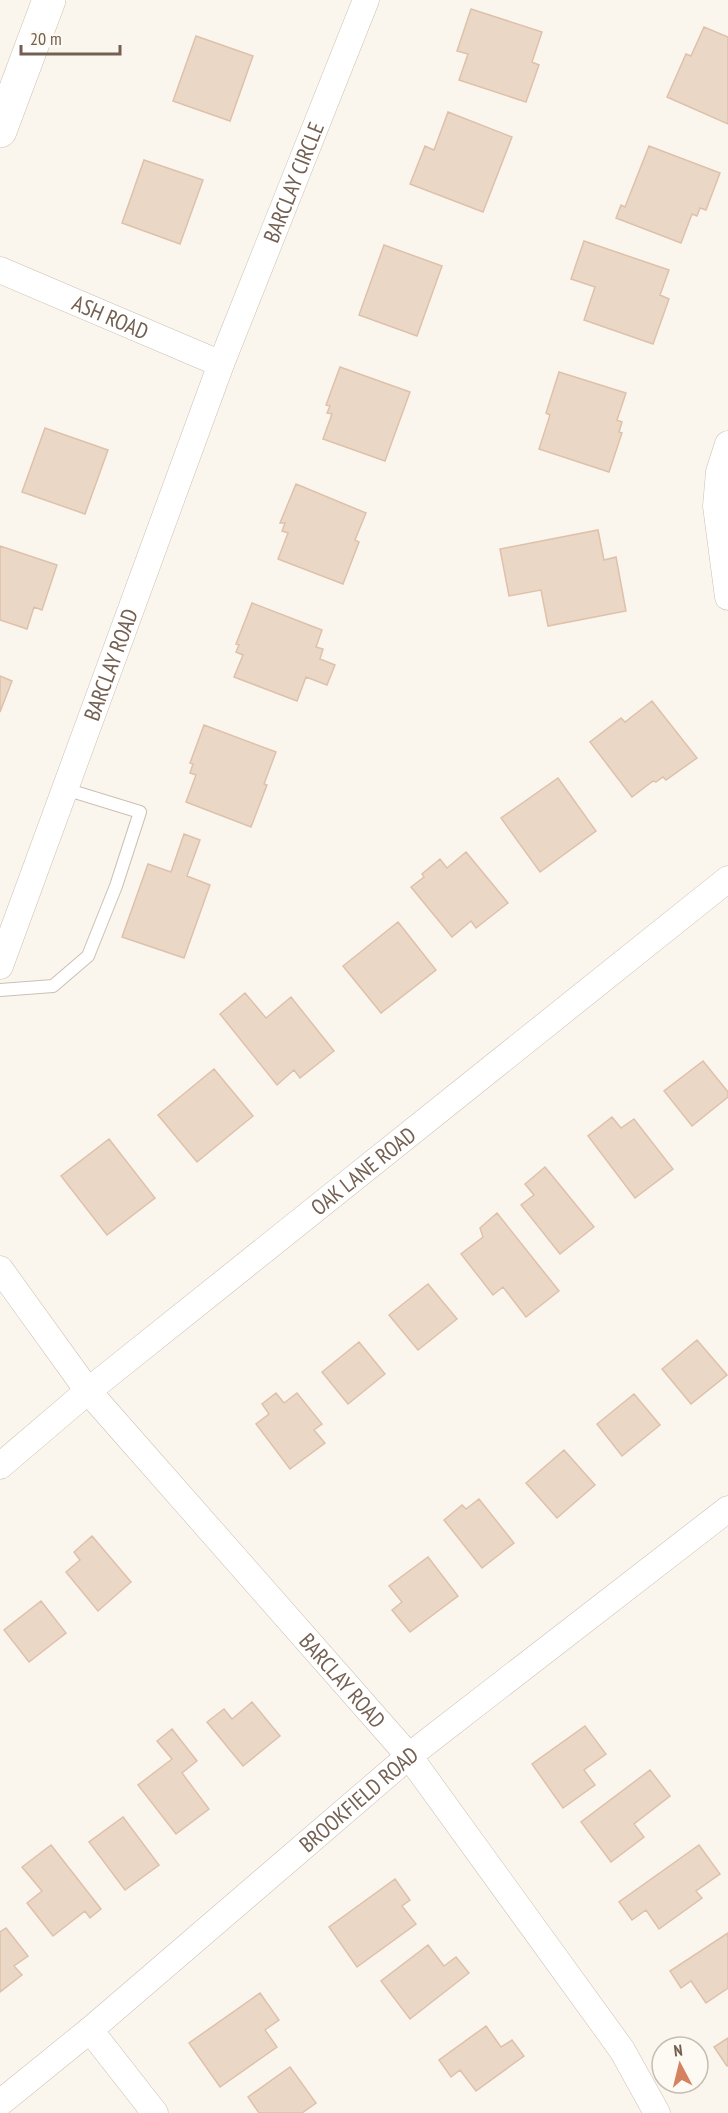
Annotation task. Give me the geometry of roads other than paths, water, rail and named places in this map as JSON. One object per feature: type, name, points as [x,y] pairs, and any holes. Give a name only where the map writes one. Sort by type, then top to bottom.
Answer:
[{"type":"street","points":[[2,121],[49,0]]},
{"type":"street","name":"BARCLAY CIRCLE","points":[[221,364],[366,0]]},
{"type":"street","name":"ASH ROAD","points":[[0,270],[221,364]]},
{"type":"street","name":"BARCLAY ROAD","points":[[0,966],[221,364]]},
{"type":"street","points":[[728,444],[719,472],[716,506],[728,597]]},
{"type":"street","name":"OAK LANE ROAD","points":[[0,1466],[88,1391],[728,879]]},
{"type":"street","name":"BARCLAY ROAD","points":[[0,1269],[88,1391],[409,1756],[622,2050],[657,2113]]},
{"type":"street","name":"BROOKFIELD ROAD","points":[[0,2103],[90,2030],[409,1756],[728,1509]]},
{"type":"street","points":[[90,2030],[155,2113]]},
{"type":"lane","points":[[0,990],[53,986],[88,956],[127,854],[140,812],[65,789]]}]
